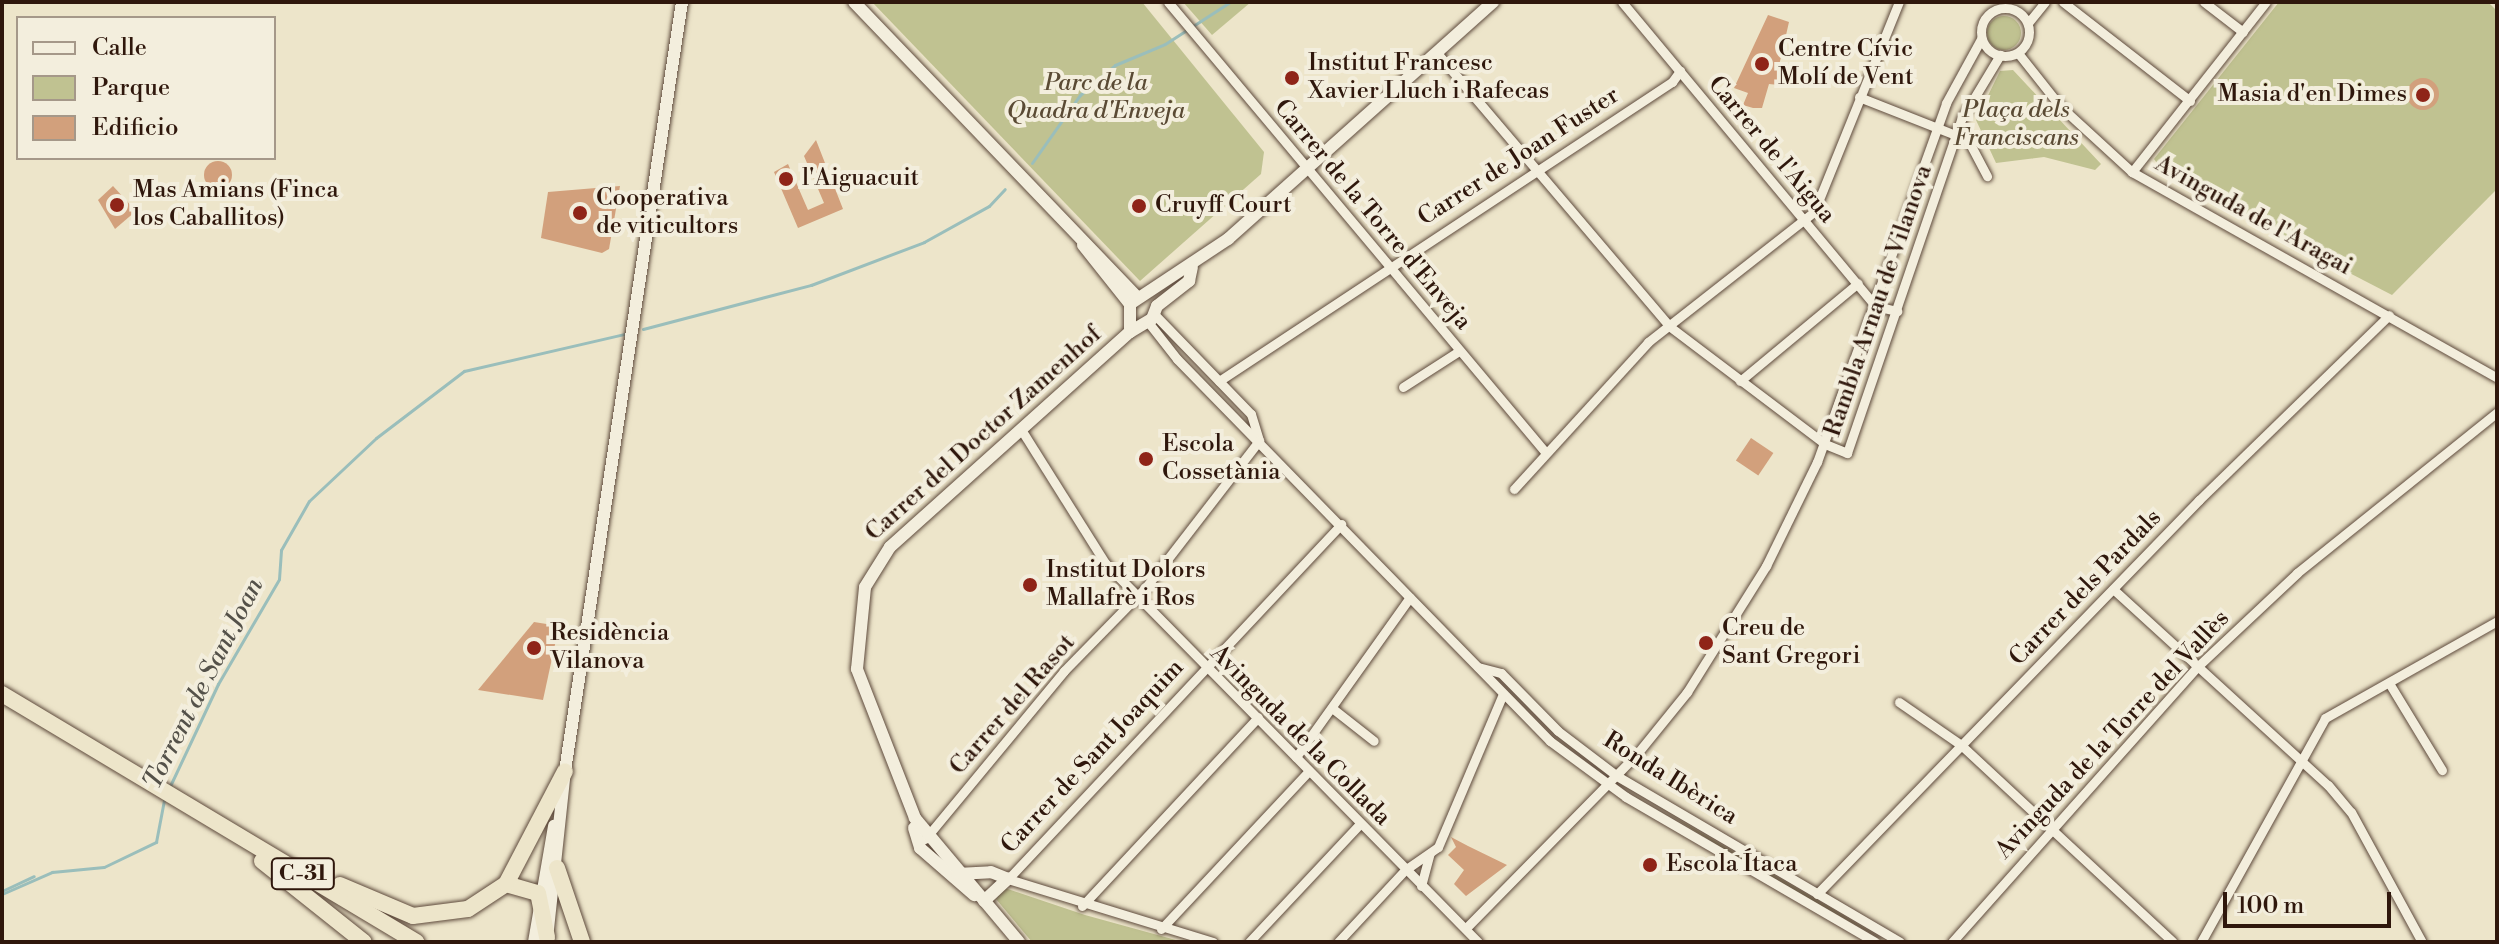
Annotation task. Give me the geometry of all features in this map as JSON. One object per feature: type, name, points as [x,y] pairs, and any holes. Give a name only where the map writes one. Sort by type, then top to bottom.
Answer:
[{"type":"highway","name":"C-31","points":[[2,694],[416,942]]},
{"type":"highway","points":[[183,803],[353,892],[413,916],[460,912],[506,884],[565,771]]},
{"type":"highway","points":[[183,803],[364,942]]},
{"type":"highway","points":[[557,868],[582,942]]},
{"type":"highway","points":[[506,884],[525,885],[541,900],[543,940]]},
{"type":"street","points":[[541,900],[561,800],[682,2]]},
{"type":"street","points":[[854,2],[1081,238],[1143,310],[1189,281],[1192,267],[1493,2]]},
{"type":"street","name":"Carrer de l'Aigua","points":[[1622,2],[1875,306]]},
{"type":"street","points":[[1514,489],[1669,326],[1814,212],[1899,2]]},
{"type":"street","points":[[1982,2],[1991,14]]},
{"type":"street","points":[[2028,23],[2012,5],[1991,14],[1981,39],[2000,55],[2018,53],[2028,40],[2028,23],[2045,2]]},
{"type":"street","points":[[2063,2],[2190,101]]},
{"type":"street","points":[[2204,2],[2243,32]]},
{"type":"street","points":[[2132,172],[2266,2]]},
{"type":"street","name":"Carrer de la Torre d'Enveja","points":[[1169,3],[1546,453]]},
{"type":"street","name":"Rambla Arnau de Vilanova","points":[[1466,928],[1617,776],[1687,692],[1731,624],[1825,444],[1939,125],[1981,39]]},
{"type":"street","points":[[1437,53],[1669,326],[1825,444]]},
{"type":"street","name":"Avinguda de l'Aragai","points":[[2018,53],[2060,106],[2132,172],[2497,378]]},
{"type":"street","name":"Rambla Arnau de Vilanova","points":[[1825,444],[1847,453],[1958,135],[2000,55]]},
{"type":"street","name":"Carrer de Joan Fuster","points":[[1219,381],[1680,71]]},
{"type":"street","points":[[1859,97],[1939,125],[1968,140],[1987,176]]},
{"type":"street","points":[[1740,381],[1858,283]]},
{"type":"street","points":[[1875,306],[1897,311]]},
{"type":"street","name":"Carrer del Doctor Zamenhof","points":[[922,843],[857,669],[859,612],[870,571],[1130,332],[1143,310]]},
{"type":"street","name":"Ronda Ibèrica","points":[[1143,310],[1251,414],[1259,441]]},
{"type":"street","name":"Ronda Ibèrica","points":[[1143,310],[1259,441],[1472,663],[1607,785],[1875,942]]},
{"type":"street","name":"Carrer dels Pardals","points":[[1817,894],[2113,589],[2389,315]]},
{"type":"street","points":[[1403,387],[1459,351]]},
{"type":"street","name":"Avinguda de la Torre del Vallès","points":[[1952,942],[2196,668],[2297,573],[2497,412]]},
{"type":"street","name":"Avinguda de la Collada","points":[[1022,431],[1105,563],[1478,942]]},
{"type":"street","name":"Carrer del Rasot","points":[[922,843],[1064,671],[1136,596],[1259,441]]},
{"type":"street","name":"Carrer de Sant Joaquim","points":[[1008,879],[1341,524]]},
{"type":"street","points":[[2113,589],[2351,812],[2422,942]]},
{"type":"street","points":[[1296,757],[1410,597]]},
{"type":"street","points":[[2201,942],[2325,718],[2497,621]]},
{"type":"street","name":"Ronda Ibèrica","points":[[1472,663],[1501,673],[1558,731],[1617,776],[1900,942]]},
{"type":"street","points":[[2389,683],[2442,770]]},
{"type":"street","points":[[1421,886],[1430,853],[1503,694]]},
{"type":"street","points":[[1899,702],[1961,745],[2173,942]]},
{"type":"street","points":[[1332,708],[1374,741]]},
{"type":"street","points":[[1082,906],[1258,717]]},
{"type":"street","points":[[1161,929],[1309,771]]},
{"type":"street","points":[[543,940],[557,868],[561,800]]},
{"type":"street","points":[[1249,942],[1360,824]]},
{"type":"street","points":[[922,843],[960,873],[1019,942]]},
{"type":"street","points":[[922,843],[946,876],[984,901]]},
{"type":"street","points":[[1338,942],[1405,870],[1430,853]]},
{"type":"street","points":[[946,876],[991,872],[1082,906],[1213,942]]},
{"type":"street","points":[[984,901],[1008,879]]},
{"type":"green space","name":"Parc de la Quadra d'Enveja","points":[[872,2],[1142,2],[1264,152],[1261,174],[1140,281]]},
{"type":"green space","points":[[1183,2],[1251,2],[1212,35]]},
{"type":"green space","points":[[2279,2],[2488,2],[2497,11],[2497,189],[2392,295],[2168,179],[2154,159]]},
{"type":"green space","points":[[2004,16],[2016,21],[2021,33],[2016,45],[2004,50],[1992,45],[1987,33],[1992,21]]},
{"type":"green space","name":"Plaça dels Franciscans","points":[[2013,70],[2101,164],[2095,170],[2044,157],[1996,163],[1976,120],[2000,71]]},
{"type":"green space","points":[[1667,813],[1836,911],[1887,942],[1760,872]]},
{"type":"green space","points":[[1005,888],[1085,915],[1183,942],[1032,942],[996,899]]},
{"type":"building","name":"Centre Cívic Molí de Vent","points":[[1768,15],[1789,22],[1778,70],[1784,72],[1779,85],[1769,84],[1762,108],[1753,108],[1743,105],[1748,93],[1734,88]]},
{"type":"building","name":"Masia d'en Dimes","points":[[2423,78],[2434,83],[2439,94],[2434,105],[2423,110],[2412,105],[2407,94],[2412,83]]},
{"type":"building","name":"l'Aiguacuit","points":[[816,140],[843,209],[798,228],[774,172],[788,164],[808,210],[824,203],[804,156]]},
{"type":"building","points":[[218,161],[228,165],[232,175],[228,185],[218,189],[208,185],[204,175],[208,165]]},
{"type":"building","name":"Mas Amians (Finca los Caballitos)","points":[[113,186],[136,211],[115,229],[98,200]]},
{"type":"building","name":"Cooperativa de viticultors","points":[[620,186],[609,249],[602,253],[541,238],[548,192]]},
{"type":"building","points":[[1751,438],[1773,453],[1758,475],[1736,460]]},
{"type":"building","points":[[534,622],[559,626],[543,700],[478,690]]},
{"type":"building","points":[[1451,837],[1507,865],[1466,896],[1454,884],[1464,870],[1448,855],[1456,847]]},
{"type":"waterway","name":"Torrent de Sant Joan","points":[[1032,163],[1080,95],[1115,65],[1165,44],[1230,2]]},
{"type":"waterway","name":"Torrent de Sant Joan","points":[[643,329],[811,285],[924,242],[989,206],[1005,189]]},
{"type":"waterway","name":"Torrent de Sant Joan","points":[[170,786],[218,684],[279,579],[281,550],[309,501],[376,438],[464,371],[624,334]]},
{"type":"waterway","name":"Torrent de Sant Joan","points":[[2,894],[52,872],[104,867],[156,842],[164,800]]},
{"type":"waterway","name":"Torrent de Sant Joan","points":[[2,891],[34,876]]},
{"type":"place","name":"Centre Cívic Molí de Vent","points":[[1762,64]]},
{"type":"place","name":"Institut Francesc Xavier Lluch i Rafecas","points":[[1292,78]]},
{"type":"place","name":"Masia d'en Dimes","points":[[2423,95]]},
{"type":"place","name":"l'Aiguacuit","points":[[786,179]]},
{"type":"place","name":"Mas Amians (Finca los Caballitos)","points":[[117,205]]},
{"type":"place","name":"Cruyff Court","points":[[1139,206]]},
{"type":"place","name":"Cooperativa de viticultors","points":[[580,213]]},
{"type":"place","name":"Escola Cossetània","points":[[1146,459]]},
{"type":"place","name":"Institut Dolors Mallafrè i Ros","points":[[1030,585]]},
{"type":"place","name":"Creu de Sant Gregori","points":[[1706,643]]},
{"type":"place","name":"Residència Vilanova","points":[[534,648]]},
{"type":"place","name":"Escola Ítaca","points":[[1650,865]]}]
